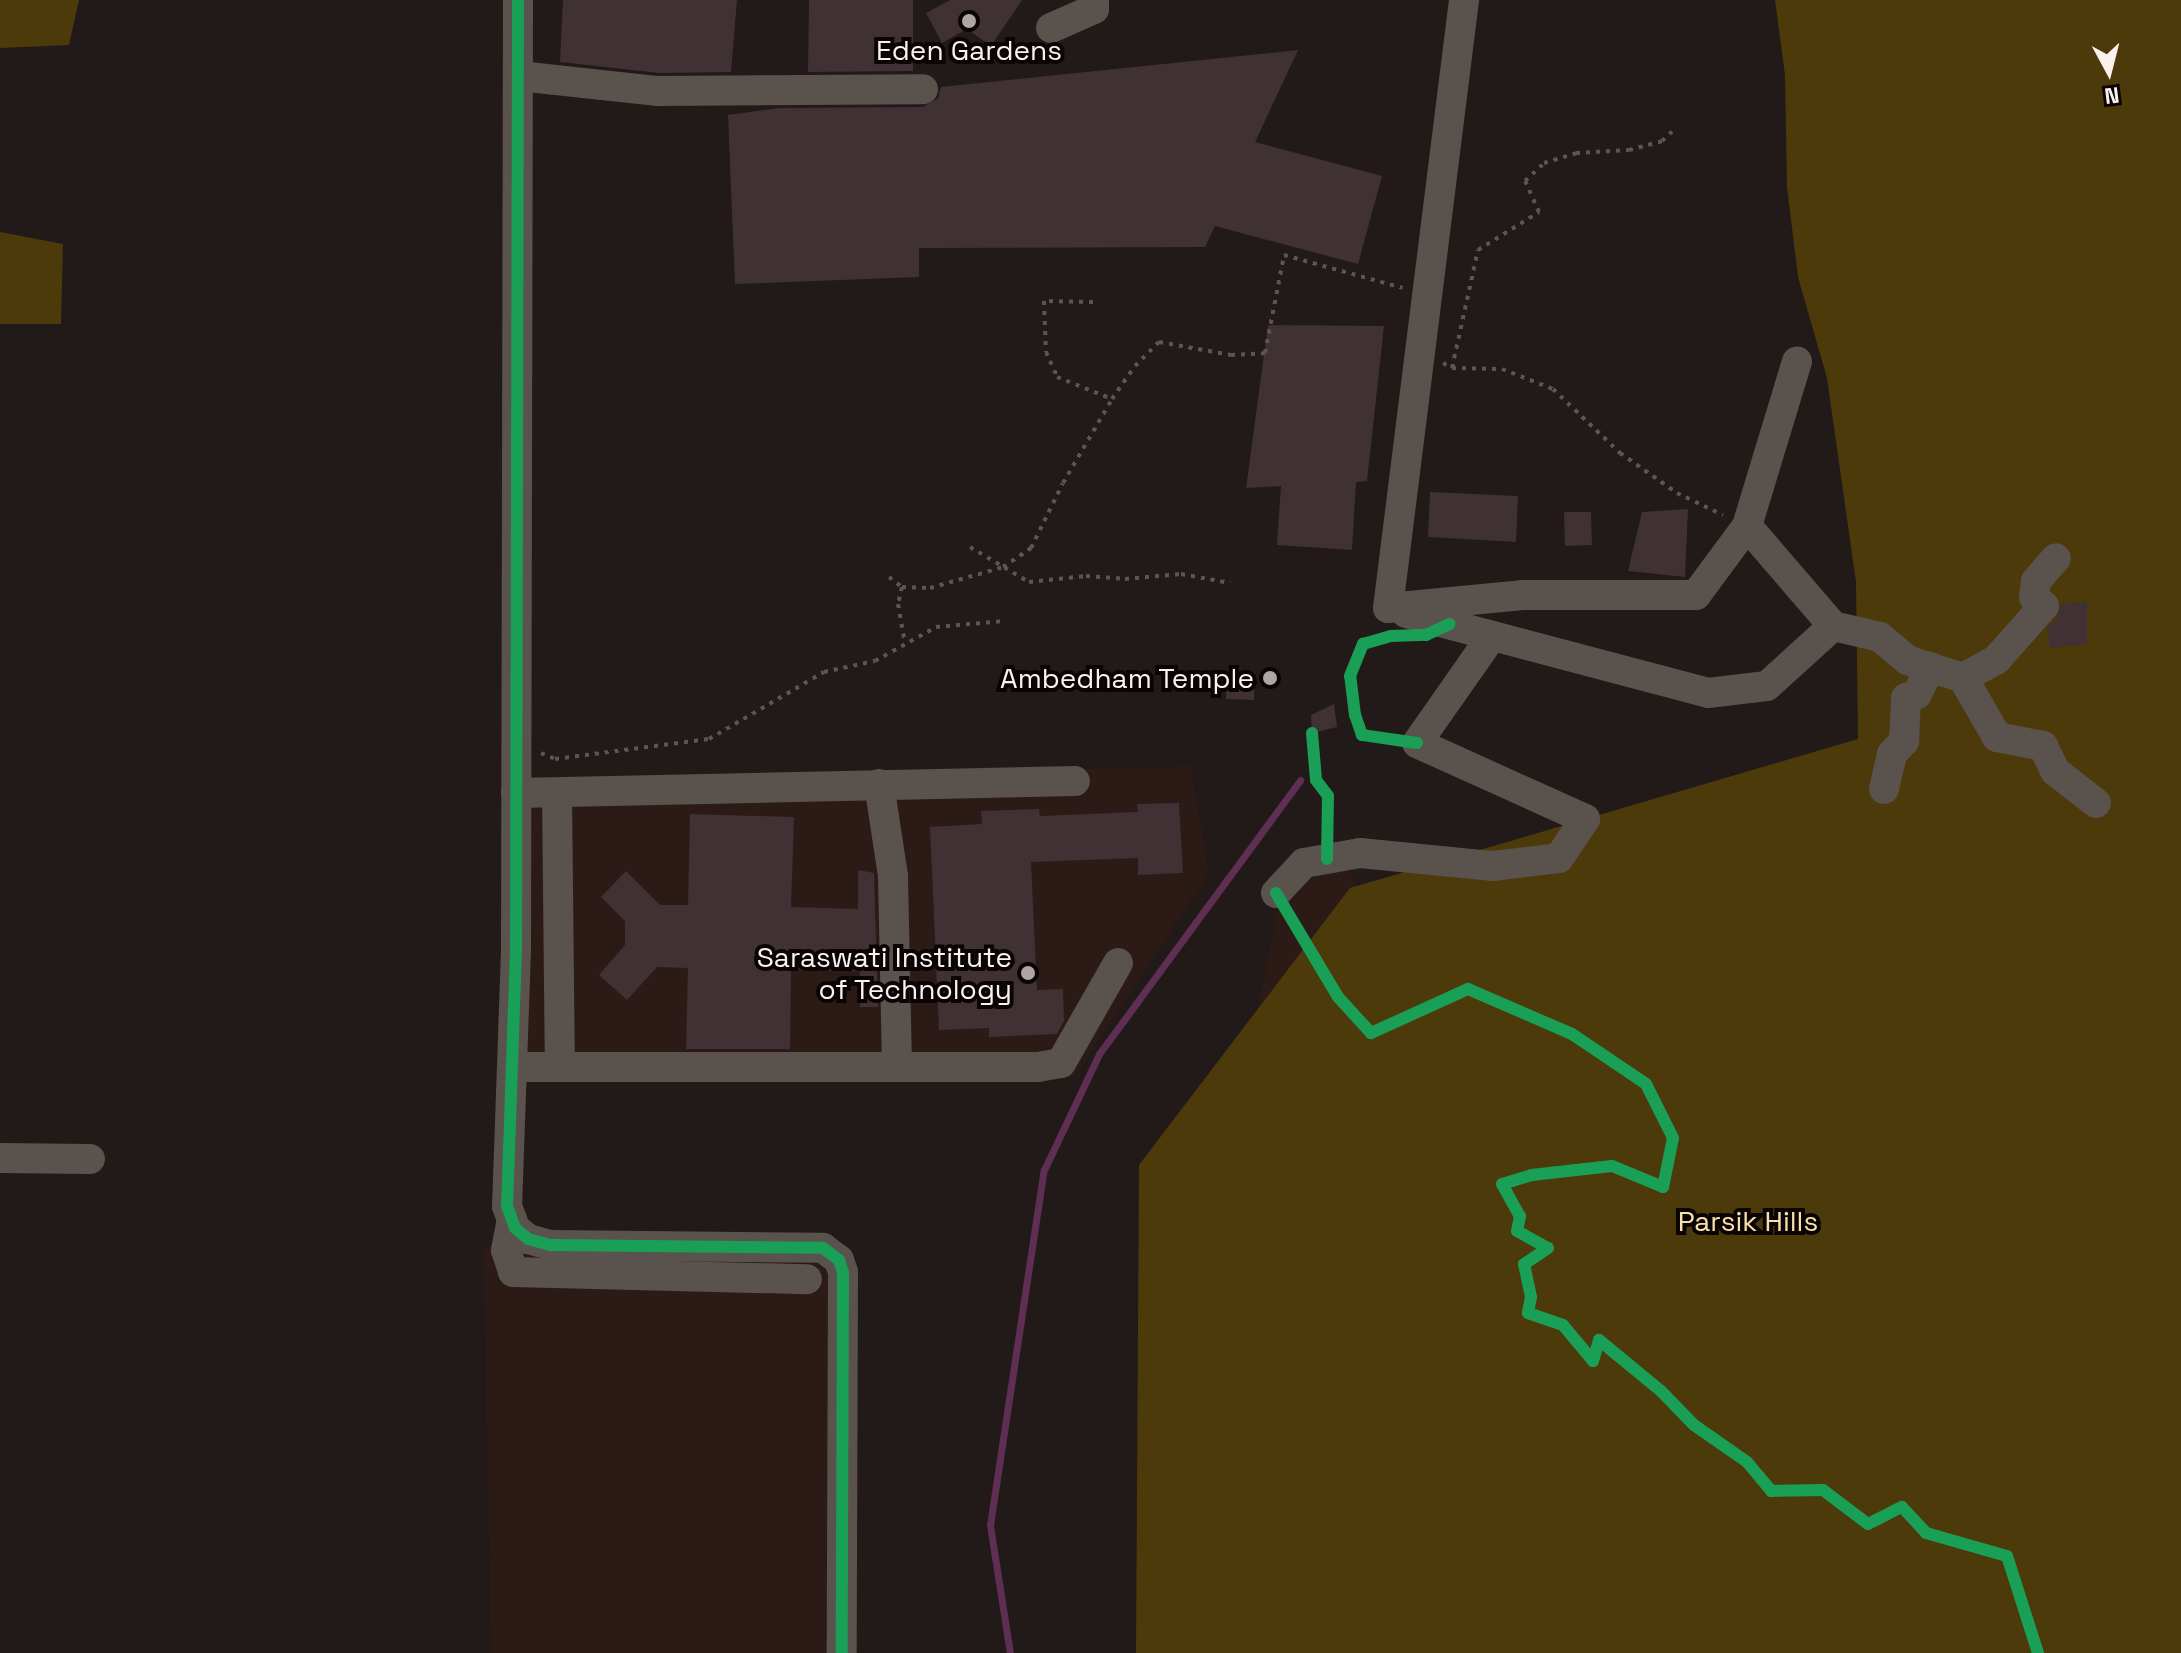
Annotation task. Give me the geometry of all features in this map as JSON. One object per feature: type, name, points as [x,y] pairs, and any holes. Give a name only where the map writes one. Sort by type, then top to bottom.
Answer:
[{"type":"street","points":[[518,0],[516,793],[507,1206],[515,1228],[528,1239],[551,1245],[823,1248],[839,1260],[843,1272],[842,1653]]},
{"type":"street","points":[[1051,28],[1094,9],[1094,0]]},
{"type":"street","points":[[1388,608],[1464,0]]},
{"type":"street","points":[[519,76],[658,91],[923,89]]},
{"type":"street","points":[[1388,608],[1522,595],[1696,595],[1747,526],[1797,361]]},
{"type":"street","points":[[1747,526],[1833,626],[1880,637],[1907,660],[1963,678],[1997,737],[2043,746],[2055,771],[2096,803]]},
{"type":"street","points":[[1963,678],[1996,660],[2044,606],[2034,597],[2036,581],[2056,558]]},
{"type":"street","points":[[1388,608],[1708,693],[1767,686],[1833,626]]},
{"type":"street","points":[[1276,893],[1304,863],[1360,853],[1493,866],[1559,858],[1585,819],[1417,743],[1492,636]]},
{"type":"street","points":[[1884,789],[1892,754],[1904,741],[1906,698],[1917,694],[1930,667]]},
{"type":"street","points":[[516,793],[1075,781]]},
{"type":"street","points":[[879,784],[893,876],[897,1066]]},
{"type":"street","points":[[557,793],[560,1067]]},
{"type":"street","points":[[512,1067],[1038,1067],[1061,1063],[1118,963]]},
{"type":"street","points":[[0,1158],[90,1159]]},
{"type":"street","points":[[512,1219],[506,1250],[513,1272],[807,1279]]},
{"type":"path","points":[[1452,368],[1478,250],[1539,212],[1525,181],[1544,163],[1576,153],[1629,150],[1662,141],[1674,130]]},
{"type":"path","points":[[889,577],[902,587],[930,588],[1003,567],[1031,548],[1063,483],[1112,399],[1135,366],[1159,342],[1231,355],[1265,353],[1284,255],[1427,295]]},
{"type":"path","points":[[1093,302],[1044,301],[1046,352],[1057,377],[1112,399]]},
{"type":"path","points":[[1420,350],[1452,368],[1502,369],[1553,389],[1620,453],[1677,493],[1747,526]]},
{"type":"path","points":[[970,547],[1029,582],[1086,576],[1125,579],[1181,574],[1230,583]]},
{"type":"path","points":[[902,587],[898,604],[905,642]]},
{"type":"path","points":[[516,744],[555,759],[709,739],[824,672],[875,661],[936,627],[1004,621]]},
{"type":"shaded area","points":[[1191,766],[1209,873],[1074,1078],[912,1072],[528,1072],[527,783]]},
{"type":"shaded area","points":[[1345,863],[1388,951],[1256,1017],[1281,892]]},
{"type":"shaded area","points":[[483,1246],[839,1260],[829,1653],[491,1653]]},
{"type":"green space","points":[[0,0],[79,0],[69,45],[0,48]]},
{"type":"green space","name":"Parsik Hills","points":[[1775,0],[2181,0],[2181,1653],[1136,1653],[1139,1165],[1350,888],[1858,739],[1856,582],[1827,378],[1798,277],[1787,187],[1785,75]]},
{"type":"green space","points":[[0,232],[63,244],[61,324],[0,324]]},
{"type":"building","points":[[563,0],[737,0],[731,72],[659,73],[560,62]]},
{"type":"building","points":[[809,0],[913,0],[913,71],[808,72]]},
{"type":"building","name":"Eden Gardens","points":[[950,0],[1022,0],[991,46],[967,29],[942,43],[926,13]]},
{"type":"building","points":[[1298,50],[1255,142],[1382,176],[1358,264],[1215,226],[1205,247],[919,248],[919,277],[735,284],[728,115],[778,108],[923,107],[938,98],[941,87]]},
{"type":"building","points":[[1268,325],[1384,326],[1367,481],[1356,482],[1352,550],[1277,545],[1281,486],[1246,488]]},
{"type":"building","points":[[1430,492],[1518,496],[1516,542],[1428,537]]},
{"type":"building","points":[[1688,509],[1685,577],[1628,571],[1642,512]]},
{"type":"building","points":[[1564,512],[1591,512],[1592,545],[1565,546]]},
{"type":"building","points":[[2087,601],[2087,644],[2050,648],[2047,629],[2058,617],[2061,604]]},
{"type":"building","points":[[1227,674],[1254,675],[1254,700],[1226,699]]},
{"type":"building","points":[[1334,704],[1337,727],[1312,733],[1311,715]]},
{"type":"building","points":[[1179,803],[1183,873],[1138,875],[1138,858],[1031,862],[1037,990],[1063,989],[1064,1021],[1057,1034],[989,1037],[989,1028],[939,1030],[930,827],[982,824],[981,811],[1039,809],[1040,816],[1138,812],[1137,804]]},
{"type":"building","points":[[690,814],[794,817],[791,907],[858,909],[858,870],[874,873],[878,1007],[860,1007],[860,971],[791,970],[790,1049],[686,1049],[688,968],[657,967],[627,1000],[599,975],[625,945],[625,921],[601,897],[626,871],[660,905],[688,905]]},
{"type":"waterway","points":[[1010,1653],[990,1525],[1044,1170],[1099,1054],[1300,780]]},
{"type":"cycle path","points":[[518,0],[516,950],[507,1206],[515,1228],[528,1239],[551,1245],[823,1248],[839,1260],[843,1272],[842,1653]]},
{"type":"cycle path","points":[[1417,743],[1362,735],[1355,715],[1350,676],[1363,644],[1391,636],[1426,635],[1450,624]]},
{"type":"cycle path","points":[[1312,733],[1316,780],[1328,796],[1327,859]]},
{"type":"cycle path","points":[[1276,893],[1338,997],[1371,1033],[1468,989],[1572,1034],[1646,1084],[1673,1138],[1663,1187],[1612,1166],[1532,1175],[1502,1184],[1520,1216],[1517,1231],[1548,1248],[1524,1264],[1531,1297],[1528,1313],[1563,1325],[1593,1361],[1599,1340],[1661,1391],[1694,1425],[1747,1462],[1771,1491],[1823,1490],[1868,1524],[1902,1507],[1926,1533],[2007,1556],[2038,1653]]},
{"type":"place","name":"Eden Gardens","points":[[969,21]]},
{"type":"place","name":"Ambedham Temple","points":[[1270,678]]},
{"type":"place","name":"Saraswati Institute of Technology","points":[[1028,973]]}]
